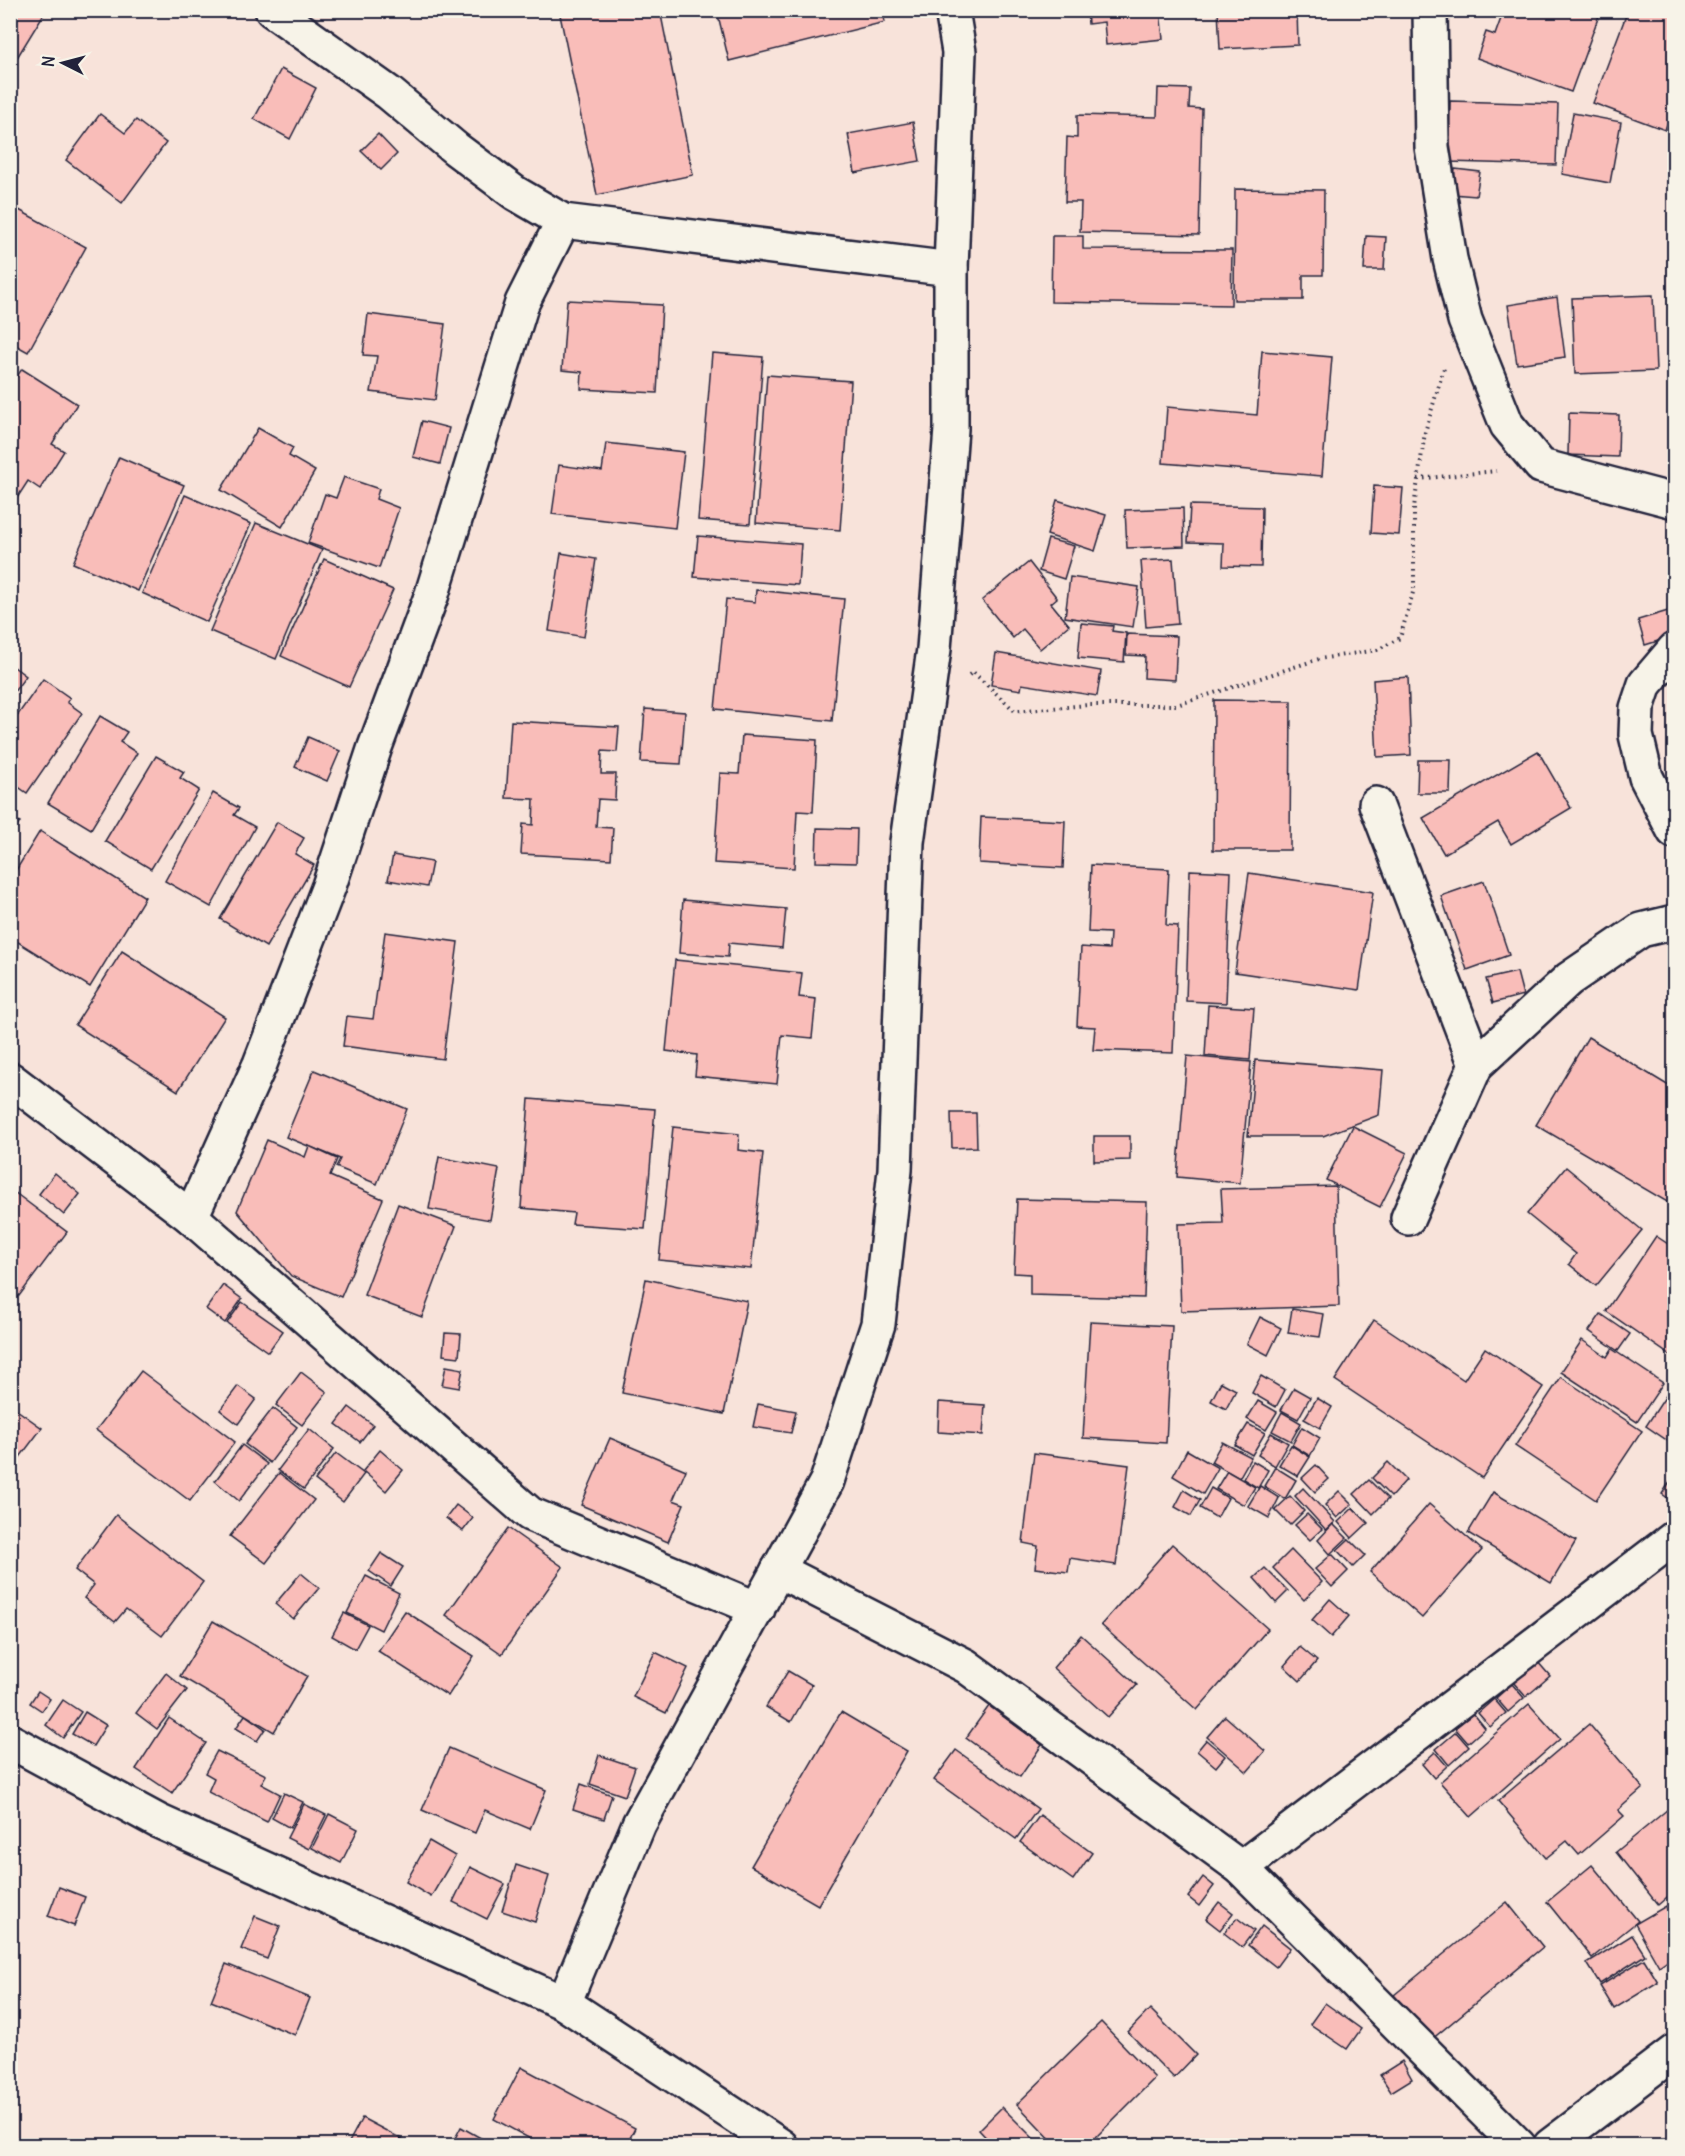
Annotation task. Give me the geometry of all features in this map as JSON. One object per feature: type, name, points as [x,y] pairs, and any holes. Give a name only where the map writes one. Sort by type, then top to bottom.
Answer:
[{"type":"street","points":[[272,10],[389,93],[456,149],[515,193],[563,221],[951,269]]},
{"type":"street","points":[[564,2003],[639,1824],[827,1481],[878,1324],[896,1170],[907,842],[934,649],[951,429],[951,269],[959,52],[952,10]]},
{"type":"street","points":[[1430,10],[1432,147],[1450,259],[1465,321],[1507,425],[1541,466],[1674,501]]},
{"type":"street","points":[[191,1216],[260,1064],[329,886],[375,747],[432,594],[522,303],[563,221]]},
{"type":"street","points":[[1674,650],[1645,684],[1638,708],[1636,735],[1646,777],[1674,831]]},
{"type":"street","points":[[1376,804],[1476,1065]]},
{"type":"street","points":[[1408,1218],[1476,1065],[1569,979],[1641,930],[1674,922]]},
{"type":"street","points":[[10,1079],[191,1216],[530,1514],[758,1609]]},
{"type":"street","points":[[1241,1868],[1674,1538]]},
{"type":"street","points":[[778,1570],[966,1666],[1241,1868],[1519,2145]]},
{"type":"street","points":[[10,1741],[158,1821],[564,2003],[781,2145]]},
{"type":"street","points":[[1550,2145],[1674,2052]]},
{"type":"path","points":[[927,702],[973,672],[1015,711],[1088,705],[1177,705],[1319,659],[1377,650],[1400,638],[1414,590],[1414,507],[1425,432],[1443,371],[1465,321]]},
{"type":"path","points":[[1418,478],[1541,466]]},
{"type":"building","points":[[10,10],[45,12],[10,69]]},
{"type":"building","points":[[559,10],[660,10],[693,175],[597,195]]},
{"type":"building","points":[[882,10],[885,22],[729,61],[717,11]]},
{"type":"building","points":[[1087,10],[1160,10],[1163,39],[1106,45],[1104,22],[1088,24]]},
{"type":"building","points":[[1218,10],[1297,10],[1298,45],[1220,49]]},
{"type":"building","points":[[1504,10],[1601,10],[1571,92],[1477,58],[1486,32],[1495,35]]},
{"type":"building","points":[[1628,10],[1674,10],[1674,104],[1665,130],[1593,103]]},
{"type":"building","points":[[281,69],[316,88],[290,139],[254,119]]},
{"type":"building","points":[[1158,88],[1190,89],[1189,108],[1202,109],[1199,235],[1080,232],[1081,202],[1065,202],[1067,137],[1077,138],[1077,115],[1157,117]]},
{"type":"building","points":[[1450,101],[1558,104],[1556,165],[1448,162]]},
{"type":"building","points":[[1573,113],[1621,122],[1610,183],[1562,174]]},
{"type":"building","points":[[100,114],[125,133],[136,120],[166,143],[122,203],[66,160]]},
{"type":"building","points":[[913,122],[920,161],[855,173],[848,134]]},
{"type":"building","points":[[378,134],[397,154],[381,170],[361,151]]},
{"type":"building","points":[[1455,169],[1480,172],[1476,196],[1452,194]]},
{"type":"building","points":[[1235,189],[1324,190],[1323,275],[1303,275],[1303,300],[1234,300]]},
{"type":"building","points":[[10,205],[86,247],[28,352],[10,342]]},
{"type":"building","points":[[1052,236],[1083,236],[1083,249],[1232,250],[1231,305],[1051,302]]},
{"type":"building","points":[[1366,236],[1386,237],[1384,270],[1364,270]]},
{"type":"building","points":[[1653,295],[1656,371],[1575,374],[1572,298]]},
{"type":"building","points":[[1557,297],[1565,357],[1517,364],[1508,305]]},
{"type":"building","points":[[567,300],[662,305],[657,393],[581,389],[582,372],[562,370]]},
{"type":"building","points":[[368,314],[445,324],[435,400],[371,392],[377,356],[363,355]]},
{"type":"building","points":[[1262,351],[1332,357],[1322,476],[1163,463],[1167,407],[1257,415]]},
{"type":"building","points":[[712,353],[763,357],[750,524],[698,520]]},
{"type":"building","points":[[22,369],[77,404],[52,444],[64,451],[40,489],[28,481],[10,509],[10,386]]},
{"type":"building","points":[[767,375],[851,381],[840,530],[756,523]]},
{"type":"building","points":[[1569,413],[1619,415],[1618,457],[1568,455]]},
{"type":"building","points":[[422,421],[449,428],[440,464],[413,457]]},
{"type":"building","points":[[258,428],[293,448],[289,456],[315,471],[282,527],[221,490]]},
{"type":"building","points":[[606,443],[684,452],[675,528],[552,514],[559,465],[602,471]]},
{"type":"building","points":[[119,457],[184,485],[138,591],[73,563]]},
{"type":"building","points":[[344,477],[379,489],[376,499],[399,508],[379,568],[308,543],[325,494],[336,498]]},
{"type":"building","points":[[1374,486],[1403,488],[1399,535],[1371,533]]},
{"type":"building","points":[[185,495],[251,524],[207,622],[142,593]]},
{"type":"building","points":[[1057,500],[1106,515],[1095,551],[1047,535]]},
{"type":"building","points":[[1190,505],[1262,507],[1261,567],[1223,566],[1224,543],[1188,542]]},
{"type":"building","points":[[1183,508],[1184,546],[1127,548],[1125,510]]},
{"type":"building","points":[[256,523],[322,550],[276,659],[210,631]]},
{"type":"building","points":[[698,536],[801,544],[798,585],[694,577]]},
{"type":"building","points":[[1048,539],[1074,546],[1064,579],[1039,571]]},
{"type":"building","points":[[561,553],[596,559],[584,637],[549,631]]},
{"type":"building","points":[[324,559],[393,590],[349,687],[281,656]]},
{"type":"building","points":[[1173,559],[1178,624],[1146,627],[1141,561]]},
{"type":"building","points":[[1029,562],[1057,598],[1051,603],[1069,625],[1040,649],[1023,629],[1013,638],[982,600]]},
{"type":"building","points":[[1070,577],[1139,587],[1133,627],[1065,617]]},
{"type":"building","points":[[756,590],[844,599],[832,721],[715,709],[726,599],[755,602]]},
{"type":"building","points":[[1668,611],[1674,636],[1645,645],[1638,620]]},
{"type":"building","points":[[1081,623],[1113,626],[1112,631],[1126,633],[1124,662],[1078,658]]},
{"type":"building","points":[[1127,634],[1177,636],[1175,680],[1144,678],[1145,656],[1126,655]]},
{"type":"building","points":[[996,653],[1101,671],[1097,696],[1022,684],[1021,690],[991,685]]},
{"type":"building","points":[[10,664],[26,676],[10,697]]},
{"type":"building","points":[[1408,677],[1411,755],[1377,757],[1373,680]]},
{"type":"building","points":[[43,679],[70,698],[67,702],[82,713],[27,793],[10,781],[10,726]]},
{"type":"building","points":[[1214,700],[1291,701],[1290,850],[1213,850]]},
{"type":"building","points":[[645,709],[685,712],[681,764],[641,762]]},
{"type":"building","points":[[100,716],[127,732],[120,742],[137,753],[91,829],[48,803]]},
{"type":"building","points":[[511,721],[619,727],[617,752],[602,751],[601,774],[616,774],[615,800],[598,799],[596,827],[613,828],[611,859],[521,854],[523,824],[533,825],[534,799],[506,798]]},
{"type":"building","points":[[742,735],[817,740],[813,812],[797,811],[794,868],[714,863],[720,773],[739,774]]},
{"type":"building","points":[[308,737],[340,751],[327,781],[295,767]]},
{"type":"building","points":[[1538,751],[1571,808],[1511,844],[1498,822],[1444,854],[1423,818]]},
{"type":"building","points":[[156,756],[184,772],[180,778],[199,790],[151,869],[105,841]]},
{"type":"building","points":[[1418,760],[1451,760],[1450,793],[1417,793]]},
{"type":"building","points":[[213,793],[239,808],[234,815],[255,827],[211,907],[165,881]]},
{"type":"building","points":[[10,817],[20,822],[10,838]]},
{"type":"building","points":[[981,817],[1065,821],[1063,868],[979,863]]},
{"type":"building","points":[[277,822],[304,838],[295,854],[314,865],[266,947],[220,919]]},
{"type":"building","points":[[817,828],[857,829],[856,863],[816,862]]},
{"type":"building","points":[[40,831],[145,897],[90,987],[10,937],[10,880]]},
{"type":"building","points":[[393,855],[432,862],[427,887],[388,880]]},
{"type":"building","points":[[1091,865],[1169,869],[1166,925],[1178,926],[1173,1053],[1093,1050],[1095,1027],[1077,1026],[1081,947],[1109,949],[1110,933],[1088,932]]},
{"type":"building","points":[[1190,870],[1231,872],[1226,1003],[1186,1001]]},
{"type":"building","points":[[1249,873],[1373,892],[1359,990],[1235,972]]},
{"type":"building","points":[[1484,881],[1509,955],[1467,970],[1441,896]]},
{"type":"building","points":[[683,900],[786,909],[782,948],[729,943],[728,957],[679,953]]},
{"type":"building","points":[[385,932],[458,942],[443,1059],[343,1046],[347,1016],[373,1019]]},
{"type":"building","points":[[122,951],[225,1017],[178,1091],[75,1025]]},
{"type":"building","points":[[675,960],[802,973],[799,997],[816,999],[812,1038],[782,1035],[777,1084],[695,1076],[697,1055],[666,1051]]},
{"type":"building","points":[[1517,972],[1523,995],[1493,1003],[1486,979]]},
{"type":"building","points":[[1208,1005],[1254,1008],[1250,1060],[1205,1056]]},
{"type":"building","points":[[1588,1037],[1674,1089],[1674,1206],[1536,1125]]},
{"type":"building","points":[[1187,1056],[1251,1062],[1240,1183],[1177,1177]]},
{"type":"building","points":[[1255,1060],[1383,1070],[1379,1115],[1323,1136],[1248,1136]]},
{"type":"building","points":[[314,1070],[407,1109],[377,1184],[336,1167],[340,1159],[286,1137]]},
{"type":"building","points":[[529,1099],[655,1109],[645,1229],[572,1224],[574,1213],[521,1208]]},
{"type":"building","points":[[951,1113],[976,1113],[977,1147],[952,1148]]},
{"type":"building","points":[[1353,1126],[1407,1153],[1380,1207],[1326,1180]]},
{"type":"building","points":[[673,1127],[739,1134],[738,1150],[763,1153],[751,1269],[659,1260]]},
{"type":"building","points":[[1094,1136],[1130,1136],[1130,1160],[1094,1161]]},
{"type":"building","points":[[267,1140],[305,1157],[309,1146],[337,1159],[330,1176],[383,1199],[341,1297],[291,1276],[237,1211]]},
{"type":"building","points":[[439,1157],[499,1169],[490,1220],[429,1209]]},
{"type":"building","points":[[1566,1167],[1642,1230],[1596,1286],[1569,1264],[1576,1254],[1527,1214]]},
{"type":"building","points":[[55,1173],[80,1194],[64,1215],[39,1194]]},
{"type":"building","points":[[1336,1186],[1339,1306],[1181,1311],[1178,1224],[1223,1223],[1221,1189]]},
{"type":"building","points":[[10,1189],[67,1232],[19,1296],[10,1289]]},
{"type":"building","points":[[1017,1199],[1147,1202],[1144,1298],[1030,1295],[1030,1274],[1014,1273]]},
{"type":"building","points":[[398,1204],[456,1226],[422,1317],[364,1295]]},
{"type":"building","points":[[1656,1236],[1674,1248],[1674,1358],[1606,1311]]},
{"type":"building","points":[[646,1279],[747,1301],[724,1414],[622,1393]]},
{"type":"building","points":[[223,1285],[242,1299],[225,1323],[206,1309]]},
{"type":"building","points":[[242,1302],[283,1331],[268,1352],[227,1323]]},
{"type":"building","points":[[10,1304],[17,1310],[10,1319]]},
{"type":"building","points":[[1292,1309],[1324,1314],[1320,1337],[1288,1333]]},
{"type":"building","points":[[1601,1314],[1630,1334],[1618,1351],[1589,1331]]},
{"type":"building","points":[[1260,1317],[1281,1328],[1268,1355],[1247,1344]]},
{"type":"building","points":[[1374,1320],[1464,1380],[1485,1348],[1543,1387],[1482,1478],[1335,1380]]},
{"type":"building","points":[[1090,1322],[1172,1326],[1166,1443],[1083,1438]]},
{"type":"building","points":[[445,1333],[461,1334],[459,1357],[443,1355]]},
{"type":"building","points":[[1582,1340],[1607,1357],[1612,1349],[1663,1383],[1637,1422],[1561,1372]]},
{"type":"building","points":[[446,1366],[463,1369],[459,1388],[442,1385]]},
{"type":"building","points":[[141,1371],[235,1442],[190,1501],[96,1430]]},
{"type":"building","points":[[301,1372],[327,1392],[302,1425],[276,1405]]},
{"type":"building","points":[[1261,1376],[1285,1390],[1276,1407],[1252,1393]]},
{"type":"building","points":[[1561,1377],[1642,1431],[1596,1500],[1515,1446]]},
{"type":"building","points":[[1221,1382],[1236,1390],[1226,1409],[1211,1401]]},
{"type":"building","points":[[238,1386],[256,1399],[238,1424],[220,1410]]},
{"type":"building","points":[[1294,1388],[1310,1397],[1298,1419],[1281,1410]]},
{"type":"building","points":[[1671,1388],[1674,1391],[1674,1445],[1646,1426]]},
{"type":"building","points":[[1317,1398],[1332,1407],[1320,1428],[1304,1419]]},
{"type":"building","points":[[1258,1401],[1277,1412],[1266,1430],[1247,1419]]},
{"type":"building","points":[[939,1402],[985,1405],[983,1435],[938,1432]]},
{"type":"building","points":[[758,1404],[796,1411],[791,1433],[753,1427]]},
{"type":"building","points":[[10,1405],[42,1428],[14,1465],[10,1463]]},
{"type":"building","points":[[349,1407],[373,1425],[360,1442],[336,1424]]},
{"type":"building","points":[[273,1408],[297,1427],[270,1463],[245,1444]]},
{"type":"building","points":[[1282,1412],[1301,1423],[1291,1441],[1272,1431]]},
{"type":"building","points":[[1248,1424],[1265,1433],[1252,1455],[1235,1445]]},
{"type":"building","points":[[1302,1427],[1320,1438],[1310,1456],[1292,1445]]},
{"type":"building","points":[[309,1429],[334,1449],[304,1489],[278,1470]]},
{"type":"building","points":[[1271,1433],[1288,1443],[1275,1466],[1258,1455]]},
{"type":"building","points":[[610,1438],[686,1470],[673,1500],[684,1504],[668,1542],[581,1505]]},
{"type":"building","points":[[1222,1442],[1251,1457],[1239,1478],[1211,1462]]},
{"type":"building","points":[[242,1445],[267,1464],[239,1501],[215,1481]]},
{"type":"building","points":[[1291,1445],[1310,1457],[1298,1476],[1279,1465]]},
{"type":"building","points":[[380,1450],[403,1470],[386,1491],[363,1471]]},
{"type":"building","points":[[1187,1450],[1218,1468],[1203,1494],[1173,1476]]},
{"type":"building","points":[[336,1453],[364,1474],[343,1502],[315,1480]]},
{"type":"building","points":[[1034,1453],[1129,1465],[1116,1565],[1070,1558],[1068,1572],[1035,1568],[1038,1546],[1023,1543]]},
{"type":"building","points":[[1253,1461],[1268,1470],[1258,1488],[1243,1479]]},
{"type":"building","points":[[1388,1462],[1406,1480],[1391,1497],[1372,1478]]},
{"type":"building","points":[[1316,1465],[1329,1479],[1315,1492],[1302,1478]]},
{"type":"building","points":[[1275,1467],[1296,1480],[1285,1499],[1264,1486]]},
{"type":"building","points":[[1227,1471],[1255,1487],[1244,1505],[1216,1489]]},
{"type":"building","points":[[279,1473],[314,1500],[266,1563],[230,1536]]},
{"type":"building","points":[[1674,1475],[1674,1502],[1662,1494]]},
{"type":"building","points":[[1369,1480],[1388,1499],[1373,1514],[1354,1494]]},
{"type":"building","points":[[1260,1486],[1279,1498],[1269,1518],[1248,1506]]},
{"type":"building","points":[[1211,1488],[1228,1498],[1217,1518],[1200,1508]]},
{"type":"building","points":[[1303,1488],[1335,1522],[1326,1530],[1295,1496]]},
{"type":"building","points":[[1184,1490],[1200,1500],[1191,1516],[1175,1507]]},
{"type":"building","points":[[1339,1491],[1352,1504],[1337,1518],[1325,1505]]},
{"type":"building","points":[[1493,1492],[1576,1541],[1551,1583],[1468,1533]]},
{"type":"building","points":[[1290,1496],[1304,1511],[1290,1525],[1275,1510]]},
{"type":"building","points":[[1429,1504],[1482,1550],[1422,1618],[1370,1572]]},
{"type":"building","points":[[456,1505],[473,1518],[463,1531],[446,1518]]},
{"type":"building","points":[[1353,1508],[1368,1523],[1352,1538],[1338,1522]]},
{"type":"building","points":[[1307,1514],[1322,1529],[1310,1540],[1295,1525]]},
{"type":"building","points":[[116,1515],[203,1582],[162,1636],[126,1609],[115,1622],[84,1598],[94,1585],[75,1570]]},
{"type":"building","points":[[1333,1524],[1347,1538],[1330,1554],[1318,1540]]},
{"type":"building","points":[[508,1528],[563,1567],[502,1654],[446,1615]]},
{"type":"building","points":[[1349,1539],[1365,1555],[1353,1567],[1337,1550]]},
{"type":"building","points":[[1172,1544],[1268,1629],[1197,1710],[1101,1625]]},
{"type":"building","points":[[1291,1550],[1322,1582],[1304,1600],[1273,1568]]},
{"type":"building","points":[[381,1553],[403,1567],[391,1586],[369,1571]]},
{"type":"building","points":[[1332,1554],[1348,1571],[1332,1587],[1315,1569]]},
{"type":"building","points":[[1265,1568],[1288,1591],[1276,1603],[1254,1578]]},
{"type":"building","points":[[301,1573],[319,1588],[293,1619],[275,1604]]},
{"type":"building","points":[[366,1576],[399,1593],[381,1630],[347,1613]]},
{"type":"building","points":[[1330,1599],[1349,1616],[1331,1637],[1312,1620]]},
{"type":"building","points":[[405,1611],[474,1656],[448,1696],[378,1651]]},
{"type":"building","points":[[344,1613],[368,1625],[355,1649],[332,1636]]},
{"type":"building","points":[[213,1621],[307,1676],[274,1732],[180,1676]]},
{"type":"building","points":[[1081,1635],[1137,1685],[1108,1717],[1053,1668]]},
{"type":"building","points":[[1300,1647],[1317,1661],[1300,1681],[1284,1666]]},
{"type":"building","points":[[655,1652],[688,1668],[666,1713],[633,1697]]},
{"type":"building","points":[[1537,1661],[1550,1676],[1526,1697],[1513,1682]]},
{"type":"building","points":[[788,1671],[812,1685],[791,1722],[766,1707]]},
{"type":"building","points":[[166,1673],[187,1690],[157,1729],[136,1713]]},
{"type":"building","points":[[1512,1684],[1524,1698],[1508,1712],[1496,1698]]},
{"type":"building","points":[[38,1691],[50,1699],[42,1711],[30,1703]]},
{"type":"building","points":[[1494,1699],[1506,1713],[1490,1727],[1478,1713]]},
{"type":"building","points":[[63,1700],[81,1712],[63,1738],[46,1725]]},
{"type":"building","points":[[1529,1704],[1560,1739],[1471,1817],[1440,1782]]},
{"type":"building","points":[[989,1706],[1042,1745],[1020,1777],[966,1738]]},
{"type":"building","points":[[85,1712],[106,1725],[93,1746],[72,1734]]},
{"type":"building","points":[[841,1712],[907,1751],[818,1905],[751,1866]]},
{"type":"building","points":[[1473,1713],[1485,1728],[1468,1743],[1455,1728]]},
{"type":"building","points":[[245,1715],[265,1729],[257,1741],[236,1728]]},
{"type":"building","points":[[1225,1716],[1265,1751],[1247,1772],[1207,1737]]},
{"type":"building","points":[[169,1718],[206,1743],[172,1793],[136,1769]]},
{"type":"building","points":[[1589,1724],[1643,1788],[1618,1810],[1624,1816],[1579,1855],[1567,1841],[1546,1858],[1498,1801]]},
{"type":"building","points":[[1456,1732],[1469,1747],[1449,1765],[1436,1749]]},
{"type":"building","points":[[1206,1740],[1225,1756],[1216,1767],[1197,1751]]},
{"type":"building","points":[[449,1748],[546,1790],[530,1829],[485,1810],[475,1833],[422,1810]]},
{"type":"building","points":[[956,1750],[1038,1809],[1016,1839],[934,1780]]},
{"type":"building","points":[[217,1751],[266,1775],[261,1784],[280,1794],[267,1822],[208,1792],[214,1778],[205,1773]]},
{"type":"building","points":[[1435,1752],[1447,1766],[1434,1778],[1422,1764]]},
{"type":"building","points":[[599,1755],[635,1767],[625,1796],[590,1784]]},
{"type":"building","points":[[581,1784],[612,1795],[604,1819],[573,1809]]},
{"type":"building","points":[[284,1793],[303,1802],[290,1828],[272,1818]]},
{"type":"building","points":[[304,1804],[326,1815],[309,1849],[287,1838]]},
{"type":"building","points":[[1674,1804],[1674,1891],[1658,1905],[1616,1852]]},
{"type":"building","points":[[329,1814],[358,1829],[341,1863],[312,1848]]},
{"type":"building","points":[[1040,1815],[1092,1853],[1073,1880],[1020,1842]]},
{"type":"building","points":[[429,1841],[455,1856],[431,1897],[406,1882]]},
{"type":"building","points":[[516,1865],[549,1876],[535,1922],[502,1911]]},
{"type":"building","points":[[1592,1865],[1638,1921],[1592,1958],[1547,1902]]},
{"type":"building","points":[[470,1867],[505,1884],[487,1919],[453,1902]]},
{"type":"building","points":[[1203,1877],[1214,1886],[1199,1906],[1188,1897]]},
{"type":"building","points":[[59,1887],[85,1897],[74,1926],[48,1916]]},
{"type":"building","points":[[1219,1902],[1233,1913],[1220,1930],[1206,1919]]},
{"type":"building","points":[[1507,1902],[1543,1947],[1431,2040],[1394,1995]]},
{"type":"building","points":[[1666,1906],[1669,1912],[1674,1909],[1674,1967],[1669,1959],[1659,1966],[1635,1924]]},
{"type":"building","points":[[255,1916],[280,1926],[267,1959],[241,1949]]},
{"type":"building","points":[[1237,1918],[1254,1931],[1242,1947],[1224,1933]]},
{"type":"building","points":[[1262,1926],[1290,1948],[1276,1967],[1248,1945]]},
{"type":"building","points":[[1632,1935],[1645,1955],[1600,1984],[1587,1963]]},
{"type":"building","points":[[1644,1959],[1658,1982],[1614,2009],[1600,1986]]},
{"type":"building","points":[[226,1964],[310,1998],[295,2035],[211,2001]]},
{"type":"building","points":[[1325,2003],[1361,2029],[1347,2049],[1310,2024]]},
{"type":"building","points":[[1150,2009],[1196,2055],[1174,2078],[1128,2032]]},
{"type":"building","points":[[1101,2022],[1155,2078],[1087,2146],[1057,2146],[1017,2104]]},
{"type":"building","points":[[1402,2061],[1412,2079],[1391,2092],[1380,2075]]},
{"type":"building","points":[[521,2067],[635,2128],[626,2146],[543,2146],[494,2119]]},
{"type":"building","points":[[1002,2107],[1041,2146],[994,2146],[979,2130]]},
{"type":"building","points":[[362,2118],[413,2145],[413,2146],[347,2146]]},
{"type":"building","points":[[461,2127],[495,2146],[451,2146]]}]
